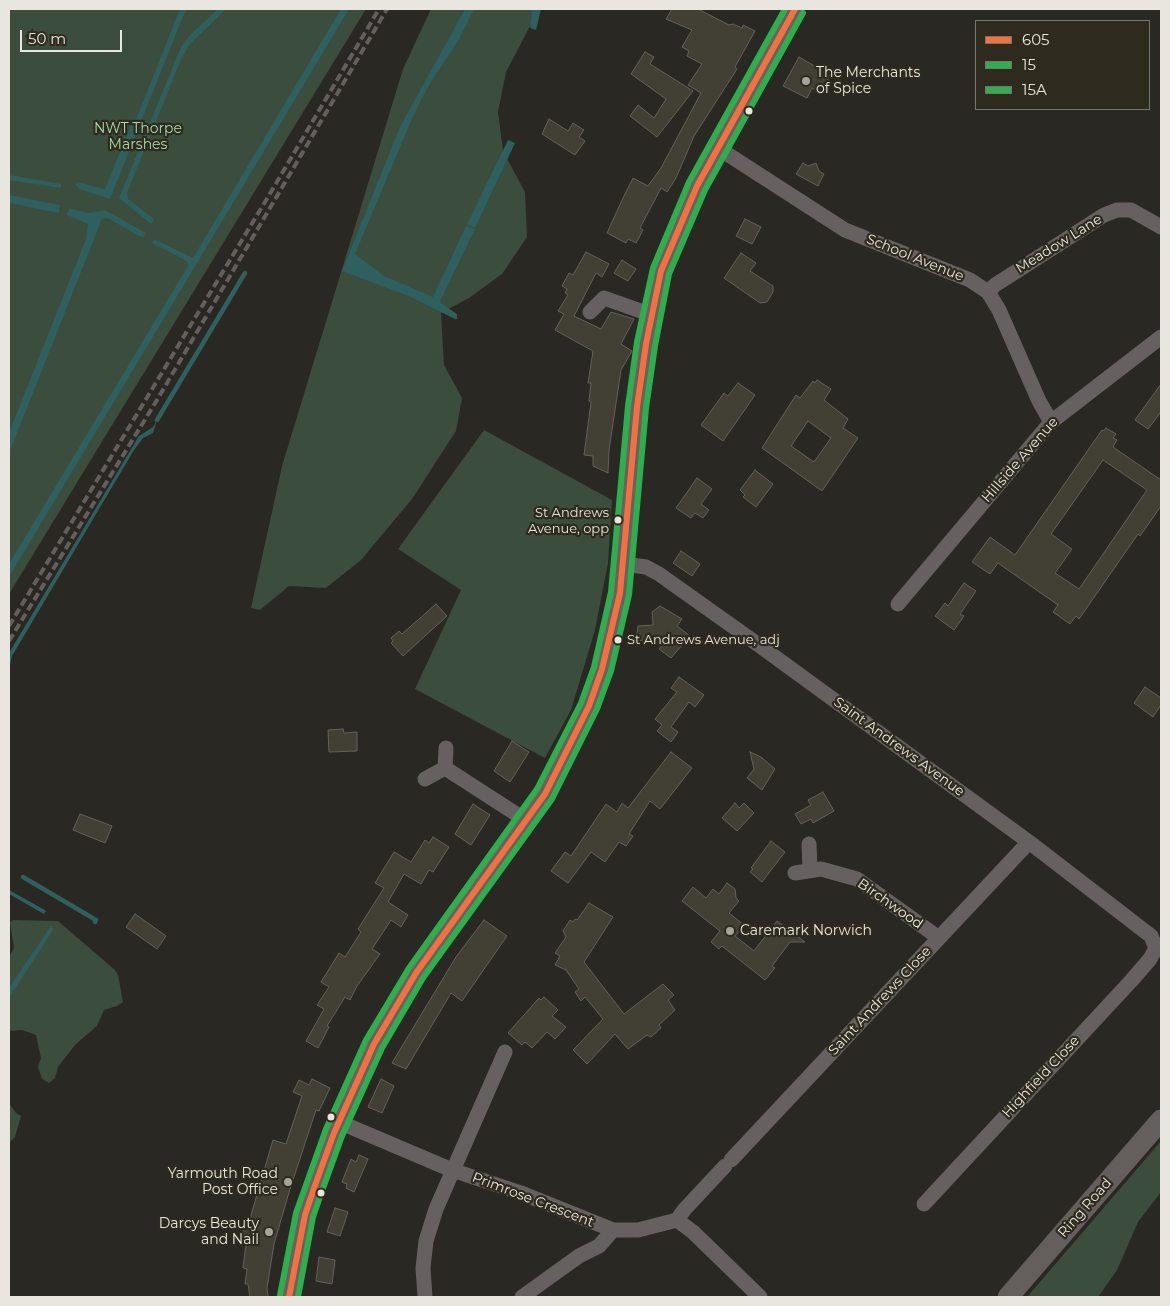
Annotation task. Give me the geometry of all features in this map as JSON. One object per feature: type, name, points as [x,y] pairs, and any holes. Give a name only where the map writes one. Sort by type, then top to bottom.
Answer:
[{"type":"highway","name":"Ring Road","points":[[1008,1297],[1161,1120]]},
{"type":"main road","points":[[289,1297],[305,1215],[339,1122],[374,1044],[394,1007],[422,965],[527,821],[556,774],[589,706],[614,623],[624,564],[637,407],[661,271],[690,200],[795,9]]},
{"type":"street","name":"School Avenue","points":[[718,148],[844,230],[970,280],[988,292],[999,310],[1039,401],[1051,422]]},
{"type":"street","name":"Meadow Lane","points":[[988,292],[995,285],[1104,215],[1117,210],[1131,210],[1161,227]]},
{"type":"street","points":[[590,312],[601,294],[652,315]]},
{"type":"street","name":"Hillside Avenue","points":[[898,604],[1051,422],[1161,337]]},
{"type":"street","name":"Saint Andrews Avenue","points":[[624,564],[646,567],[659,574],[750,638],[1029,842],[1151,936],[1159,948]]},
{"type":"street","points":[[444,768],[446,748]]},
{"type":"street","points":[[444,768],[527,821]]},
{"type":"street","points":[[425,779],[444,768]]},
{"type":"street","name":"Saint Andrews Close","points":[[677,1220],[684,1210],[1029,842]]},
{"type":"street","name":"Birchwood","points":[[809,844],[803,871],[838,872],[857,879],[939,938]]},
{"type":"street","name":"Highfield Close","points":[[924,1204],[1131,981],[1159,948]]},
{"type":"street","points":[[425,1297],[423,1268],[426,1242],[436,1209],[505,1052]]},
{"type":"street","name":"Primrose Crescent","points":[[339,1122],[452,1170],[521,1193],[613,1230],[638,1230],[677,1220]]},
{"type":"street","points":[[677,1220],[694,1232],[760,1297]]},
{"type":"street","name":"Primrose Crescent","points":[[522,1297],[579,1256],[599,1246],[613,1230]]},
{"type":"green space","name":"NWT Thorpe Marshes","points":[[9,9],[366,9],[9,594]]},
{"type":"green space","points":[[431,9],[539,9],[506,72],[498,112],[503,151],[525,192],[527,237],[502,274],[469,298],[441,313],[444,365],[462,398],[456,431],[412,499],[361,560],[326,588],[289,586],[260,610],[251,608],[282,466],[403,69]]},
{"type":"green space","points":[[484,430],[612,500],[608,563],[595,630],[571,710],[545,758],[415,689],[461,590],[398,549]]},
{"type":"green space","points":[[13,920],[58,921],[115,970],[118,975],[123,1002],[104,1010],[97,1026],[75,1045],[58,1067],[55,1078],[49,1083],[42,1079],[38,1067],[41,1058],[36,1035],[22,1030],[9,1031],[9,957],[14,948],[10,922]]},
{"type":"green space","points":[[9,1103],[16,1113],[21,1116],[15,1137],[9,1143]]},
{"type":"green space","points":[[1161,1141],[1161,1192],[1138,1222],[1117,1270],[1098,1297],[1027,1297]]},
{"type":"water","points":[[180,9],[186,9],[110,199],[79,189],[75,184],[81,183],[108,190]]},
{"type":"water","points":[[218,9],[226,9],[190,44],[182,57],[127,193],[128,199],[154,219],[151,224],[119,198],[181,47],[190,35]]},
{"type":"water","points":[[341,9],[349,9],[9,577],[9,564],[188,266],[187,261],[152,243],[154,239],[193,258]]},
{"type":"water","points":[[465,9],[474,9],[458,41],[429,85],[414,114],[355,254],[384,276],[433,297],[466,226],[475,229],[440,301],[457,314],[457,319],[455,319],[411,297],[342,271],[400,127]]},
{"type":"water","points":[[523,9],[541,9],[536,30],[530,28],[532,11]]},
{"type":"water","points":[[508,140],[515,143],[475,228],[467,224]]},
{"type":"water","points":[[9,175],[61,184],[61,188],[9,180]]},
{"type":"water","points":[[9,195],[60,205],[59,213],[9,203]]},
{"type":"water","points":[[69,208],[88,213],[105,210],[146,233],[143,238],[107,218],[102,219],[9,453],[9,433],[86,239],[88,224],[67,215]]},
{"type":"water","points":[[157,420],[153,433],[143,438],[134,450],[12,656],[9,670],[9,653],[139,436],[153,427]]},
{"type":"water","points":[[9,890],[46,911],[44,914],[9,894]]},
{"type":"water","points":[[51,926],[53,930],[9,998],[9,988]]},
{"type":"building","points":[[672,9],[698,9],[729,25],[733,24],[742,28],[743,25],[755,31],[735,67],[737,69],[694,136],[676,178],[667,192],[661,188],[640,228],[643,230],[636,243],[628,239],[626,243],[607,233],[633,178],[648,186],[661,168],[701,93],[688,85],[702,64],[687,56],[689,51],[682,47],[692,30],[666,19]]},
{"type":"building","points":[[645,52],[654,57],[650,64],[693,91],[657,137],[630,116],[638,105],[654,118],[666,99],[631,74]]},
{"type":"building","name":"The Merchants of Spice","points":[[799,57],[830,75],[820,93],[812,88],[807,98],[783,86]]},
{"type":"building","points":[[549,119],[568,131],[573,123],[584,130],[579,137],[585,141],[575,155],[542,134]]},
{"type":"building","points":[[803,163],[808,166],[816,163],[819,171],[824,174],[818,186],[796,174]]},
{"type":"building","points":[[745,219],[761,227],[752,244],[736,236]]},
{"type":"building","points":[[586,252],[609,264],[602,277],[596,273],[574,316],[601,329],[611,312],[634,319],[621,344],[632,351],[621,370],[609,450],[608,473],[593,466],[593,456],[584,455],[591,402],[589,401],[591,383],[588,383],[593,351],[555,330],[564,314],[558,311],[568,295],[565,293],[567,289],[562,286],[569,273],[573,275]]},
{"type":"building","points":[[741,253],[756,263],[750,271],[773,286],[773,292],[767,302],[760,303],[724,278]]},
{"type":"building","points":[[622,260],[636,269],[628,281],[614,273]]},
{"type":"building","points":[[817,380],[831,389],[824,400],[848,419],[843,428],[858,438],[822,491],[762,448],[796,395],[800,398],[813,381],[815,383]],"holes":[[[808,421],[831,438],[814,462],[791,446]]]},
{"type":"building","points":[[738,383],[755,395],[723,441],[701,425],[724,393],[728,396]]},
{"type":"building","points":[[1161,384],[1161,412],[1148,429],[1135,420]]},
{"type":"building","points":[[1106,428],[1116,434],[1113,438],[1117,440],[1113,447],[1161,480],[1161,506],[1140,536],[1138,534],[1079,619],[1076,616],[1070,624],[1053,612],[1058,605],[998,563],[990,574],[972,562],[990,537],[1015,555],[1102,430],[1104,431]],"holes":[[[1103,460],[1147,490],[1079,589],[1055,573],[1072,549],[1051,534]]]},
{"type":"building","points":[[755,470],[773,484],[756,507],[743,497],[745,495],[740,490]]},
{"type":"building","points":[[697,478],[712,489],[701,504],[709,510],[703,518],[695,513],[691,518],[676,508]]},
{"type":"building","points":[[681,551],[700,564],[692,576],[673,563]]},
{"type":"building","points":[[964,583],[976,591],[960,614],[964,616],[954,630],[935,616],[945,603],[948,606]]},
{"type":"building","points":[[436,604],[447,616],[403,656],[391,643],[393,641],[391,638],[399,631],[402,634]]},
{"type":"building","points":[[660,606],[682,619],[677,626],[690,636],[671,658],[659,649],[668,637],[636,641],[638,626],[653,625],[652,612]]},
{"type":"building","points":[[679,677],[704,695],[695,707],[689,702],[671,727],[678,732],[671,742],[657,731],[662,725],[655,719],[677,692],[671,688]]},
{"type":"building","points":[[1145,687],[1161,698],[1161,705],[1153,717],[1134,703]]},
{"type":"building","points":[[343,729],[344,733],[357,732],[357,751],[329,752],[328,730]]},
{"type":"building","points":[[512,741],[529,752],[510,782],[494,771]]},
{"type":"building","points":[[671,752],[692,768],[660,809],[650,801],[629,834],[633,836],[626,846],[619,842],[605,862],[591,852],[568,883],[551,871],[565,852],[571,856],[606,804],[617,812],[622,803],[628,808]]},
{"type":"building","points":[[750,752],[761,757],[775,769],[762,790],[747,778],[754,769]]},
{"type":"building","points":[[823,792],[834,811],[813,823],[811,819],[801,824],[795,814],[811,805],[808,800]]},
{"type":"building","points":[[735,803],[739,808],[744,803],[754,813],[737,831],[722,818]]},
{"type":"building","points":[[473,804],[490,815],[471,845],[455,834]]},
{"type":"building","points":[[80,814],[112,826],[105,843],[73,830]]},
{"type":"building","points":[[433,837],[449,847],[433,872],[429,870],[421,884],[404,874],[388,902],[408,915],[401,927],[391,920],[372,949],[380,954],[357,986],[350,1000],[345,997],[327,1026],[329,1027],[318,1048],[306,1041],[324,1009],[317,1005],[329,987],[321,982],[339,953],[345,957],[361,932],[358,929],[384,888],[375,883],[394,852],[411,862],[425,840],[429,843]]},
{"type":"building","points":[[771,841],[785,852],[762,882],[750,872]]},
{"type":"building","name":"Caremark Norwich","points":[[727,883],[735,889],[736,898],[739,901],[729,913],[744,925],[735,936],[754,951],[777,921],[805,942],[790,942],[772,966],[775,968],[765,980],[722,946],[719,949],[711,942],[720,931],[682,901],[693,887],[706,898],[713,889],[719,894]]},
{"type":"building","points":[[589,903],[613,917],[584,962],[624,1014],[663,984],[674,995],[668,1000],[675,1010],[659,1025],[661,1028],[651,1037],[647,1035],[628,1049],[615,1034],[587,1064],[573,1050],[603,1019],[585,997],[581,1001],[575,992],[579,989],[566,970],[555,965],[560,956],[555,953],[566,937],[563,931],[570,920],[573,922],[575,919],[577,920]]},
{"type":"building","points":[[135,914],[166,936],[157,949],[126,927]]},
{"type":"building","points":[[484,920],[507,936],[462,1001],[451,993],[406,1069],[392,1063],[456,957]]},
{"type":"building","points":[[544,997],[558,1010],[552,1016],[566,1027],[555,1039],[547,1032],[532,1048],[525,1042],[522,1045],[508,1033],[539,998],[541,1000]]},
{"type":"building","points":[[312,1079],[330,1088],[319,1111],[316,1110],[290,1189],[274,1244],[267,1288],[268,1297],[250,1297],[248,1284],[245,1284],[247,1269],[243,1268],[247,1235],[243,1234],[245,1221],[249,1222],[273,1140],[286,1144],[302,1096],[293,1092],[299,1080],[309,1085]]},
{"type":"building","points":[[381,1079],[394,1086],[382,1113],[368,1107]]},
{"type":"building","points":[[359,1155],[368,1159],[354,1192],[346,1188],[347,1184],[342,1182],[351,1159],[356,1162]]},
{"type":"building","points":[[335,1208],[348,1212],[340,1236],[327,1232]]},
{"type":"building","points":[[319,1257],[335,1260],[332,1284],[316,1281]]},
{"type":"waterway","points":[[103,191],[106,192],[135,121]]},
{"type":"waterway","points":[[157,420],[245,273]]},
{"type":"waterway","points":[[23,877],[96,920],[95,922]]},
{"type":"railway","points":[[9,626],[379,9]]},
{"type":"railway","points":[[9,641],[157,400],[387,9]]},
{"type":"transit line","name":"15A","points":[[280,1295],[296,1213],[326,1129],[366,1040],[409,968],[537,789],[581,703],[594,667],[611,592],[628,406],[637,342],[653,268],[689,182],[785,9]]},
{"type":"transit line","name":"605","points":[[289,1297],[305,1215],[314,1188],[334,1133],[374,1044],[416,973],[545,794],[589,706],[602,669],[620,593],[637,407],[646,344],[661,271],[697,186],[795,9]]},
{"type":"transit line","name":"15","points":[[298,1297],[313,1217],[342,1136],[382,1048],[423,978],[552,799],[597,709],[611,671],[629,595],[646,408],[655,346],[669,274],[705,190],[803,13]]},
{"type":"place","name":"The Merchants of Spice","points":[[806,81]]},
{"type":"place","name":"St Andrews Avenue, opp","points":[[618,520]]},
{"type":"place","name":"St Andrews Avenue, adj","points":[[618,640]]},
{"type":"place","name":"Caremark Norwich","points":[[730,931]]},
{"type":"place","name":"Yarmouth Road Post Office","points":[[288,1182]]},
{"type":"place","name":"Darcys Beauty and Nail","points":[[269,1232]]}]
